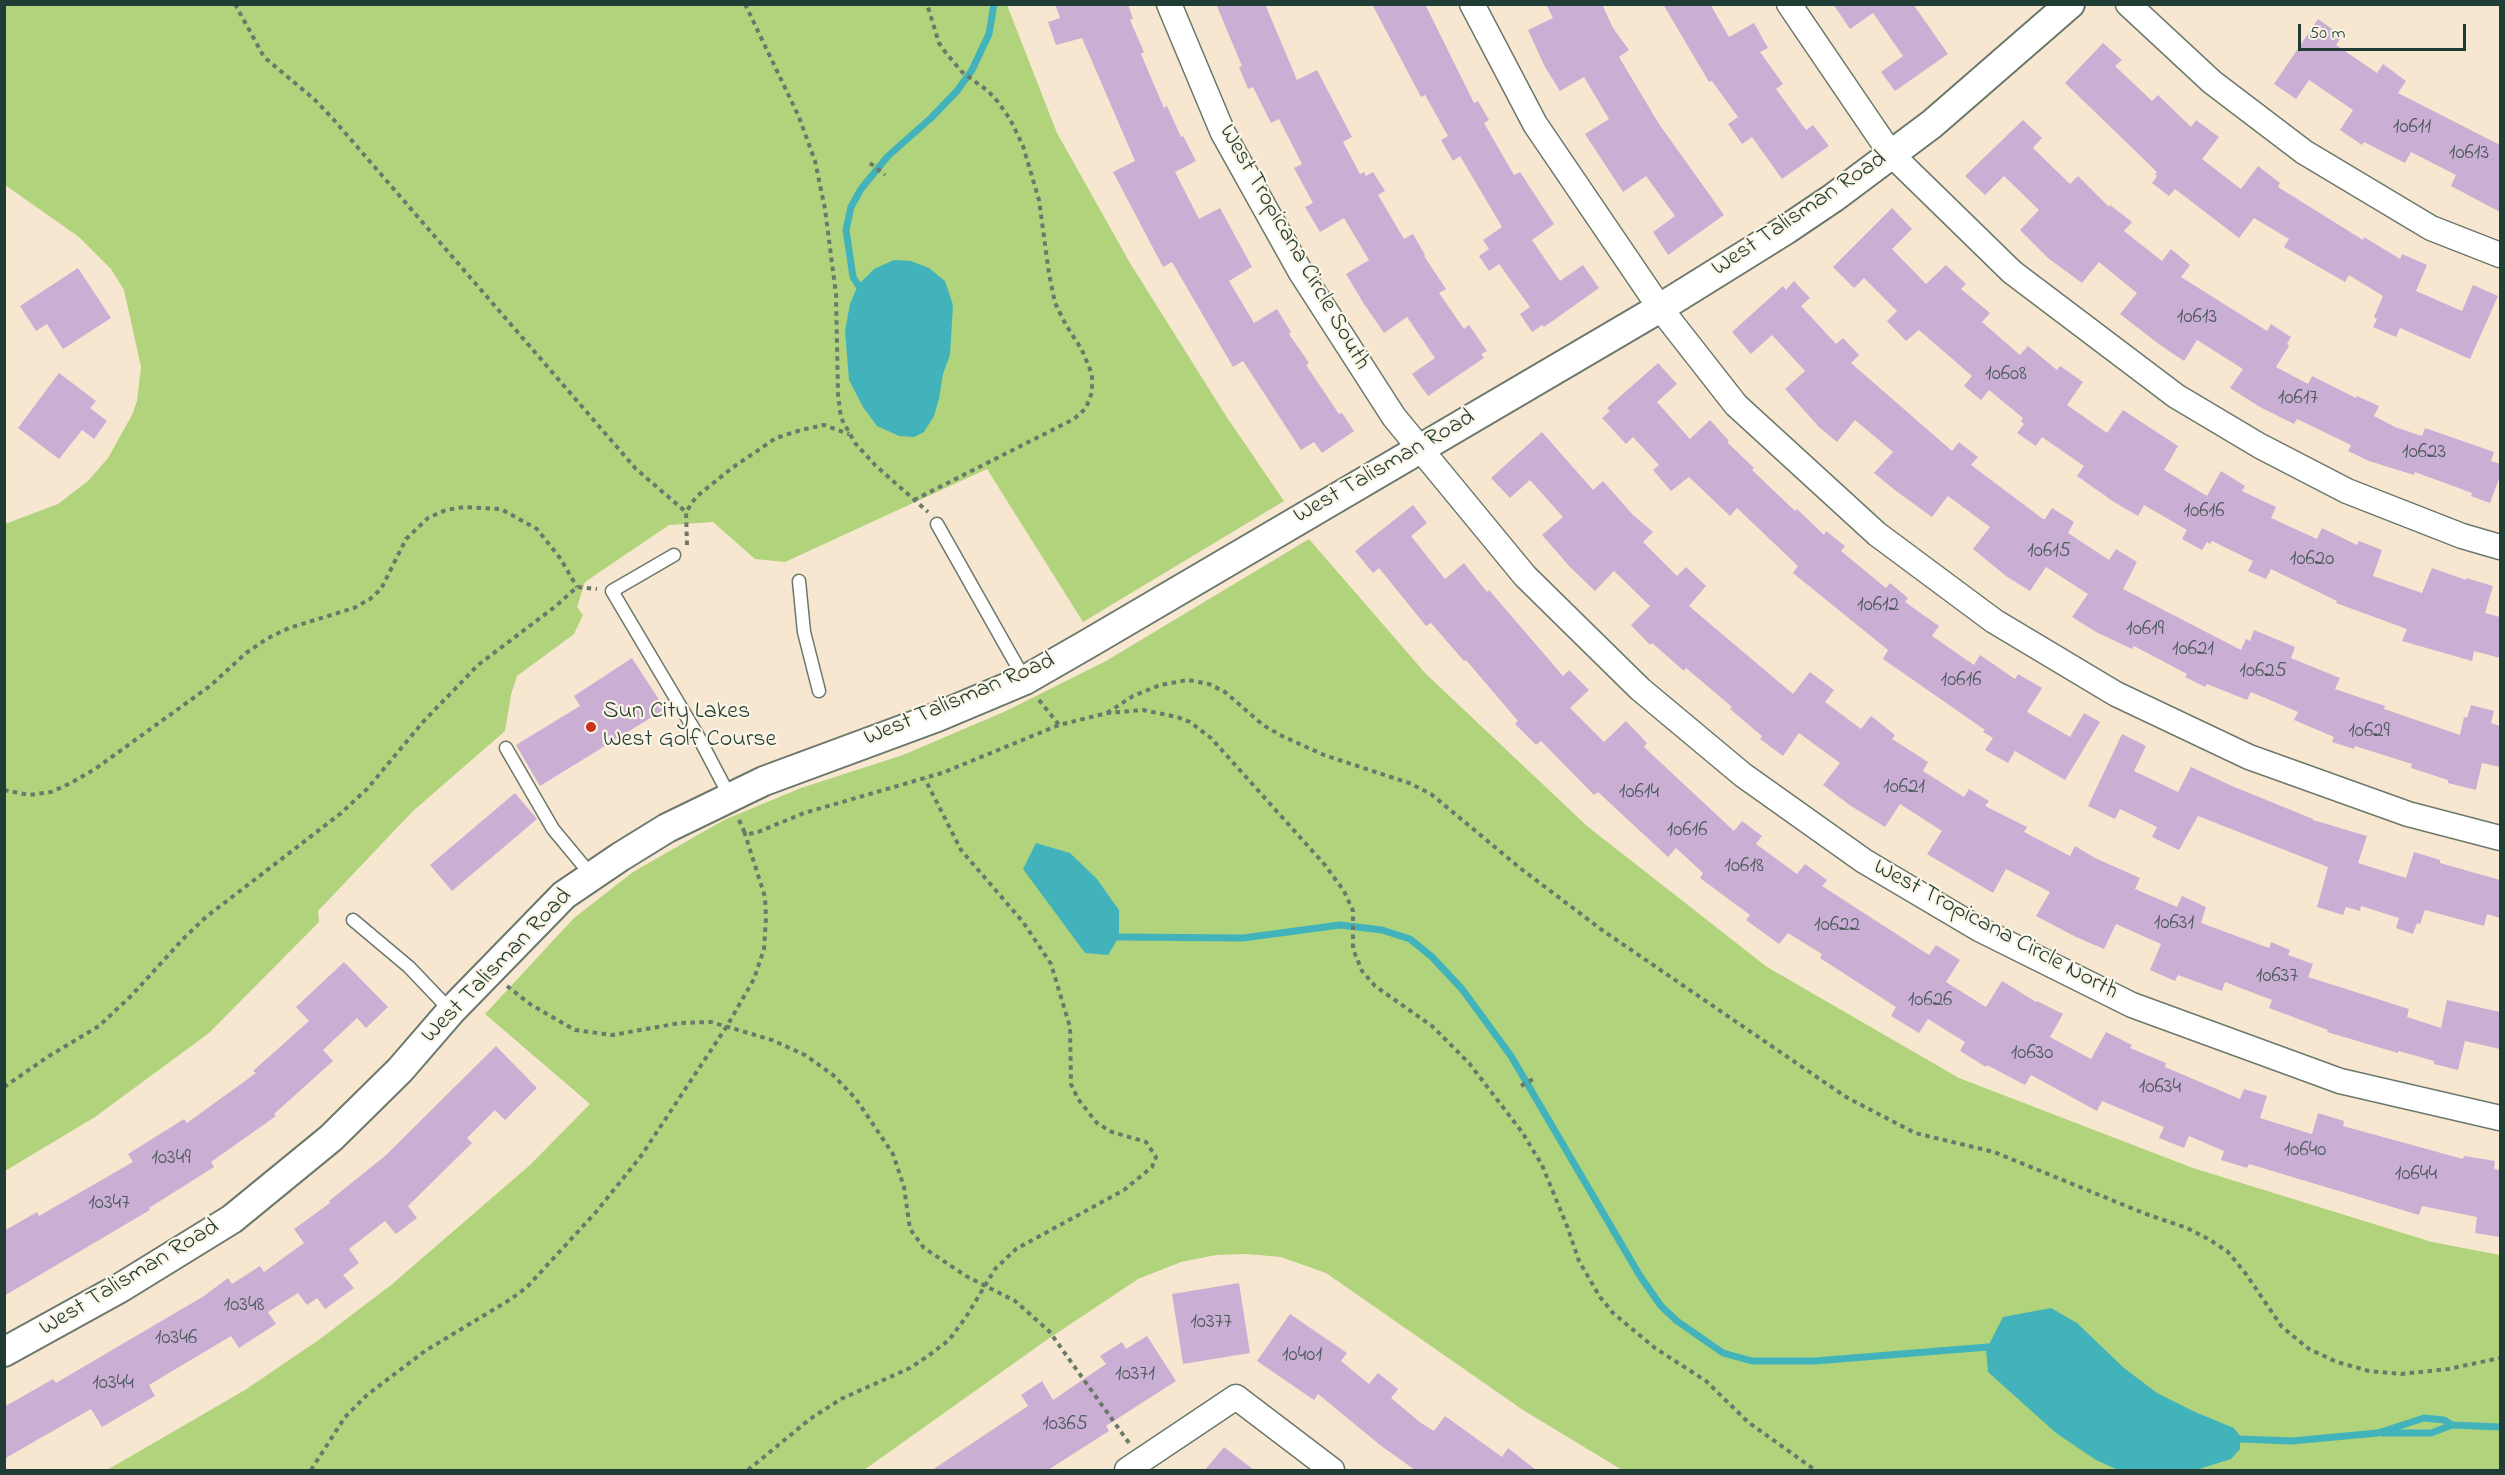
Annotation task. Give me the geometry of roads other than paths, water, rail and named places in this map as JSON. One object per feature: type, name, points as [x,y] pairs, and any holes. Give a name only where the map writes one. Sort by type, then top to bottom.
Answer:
[{"type":"street","name":"West Tropicana Circle South","points":[[1169,4],[1229,143],[1300,272],[1394,417],[1418,449]]},
{"type":"street","points":[[1472,4],[1535,124],[1660,308],[1736,405],[1877,534],[1994,621],[2116,694],[2250,757],[2408,814],[2500,838]]},
{"type":"street","points":[[1789,4],[1892,154],[2012,272],[2176,396],[2260,446],[2347,491],[2462,536],[2500,547]]},
{"type":"street","name":"West Talisman Road","points":[[4,1352],[120,1288],[232,1219],[331,1138],[400,1070],[451,1011],[564,895],[592,876],[667,828],[730,796],[803,766],[937,717],[1025,680],[1660,308],[1796,223],[1892,154],[1947,111],[2070,4]]},
{"type":"street","points":[[2128,4],[2212,81],[2304,152],[2431,228],[2500,255]]},
{"type":"street","name":"West Tropicana Circle North","points":[[1418,449],[1525,576],[1640,690],[1743,775],[1864,861],[1979,929],[2132,1005],[2340,1081],[2500,1118]]},
{"type":"street","points":[[1134,1466],[1236,1397],[1332,1470]]},
{"type":"lane","points":[[937,524],[1025,680]]},
{"type":"lane","points":[[674,555],[612,591],[698,736],[730,796]]},
{"type":"lane","points":[[799,581],[804,632],[819,691]]},
{"type":"lane","points":[[506,748],[554,829],[592,876]]},
{"type":"lane","points":[[353,920],[409,967],[451,1011]]},
{"type":"water","points":[[894,260],[911,261],[929,268],[945,281],[953,305],[950,355],[943,374],[934,416],[924,432],[914,437],[899,436],[877,426],[863,407],[849,380],[845,331],[850,304],[858,285],[874,269]]},
{"type":"water","points":[[1036,843],[1070,853],[1097,879],[1119,910],[1119,937],[1108,955],[1085,953],[1023,869]]},
{"type":"water","points":[[2051,1308],[2077,1323],[2124,1368],[2157,1393],[2234,1428],[2240,1436],[2240,1449],[2231,1459],[2196,1470],[2118,1470],[2096,1460],[2056,1433],[1988,1372],[1986,1350],[2003,1317]]},
{"type":"waterway","points":[[858,285],[853,277],[846,230],[851,207],[861,189],[888,156],[931,118],[957,91],[972,70],[989,34],[994,4]]},
{"type":"waterway","points":[[1119,937],[1243,938],[1340,925],[1382,930],[1410,939],[1432,957],[1462,989],[1511,1056],[1640,1276],[1661,1306],[1677,1321],[1723,1353],[1752,1361],[1815,1361],[1988,1347],[1996,1350]]},
{"type":"waterway","points":[[2232,1436],[2240,1439],[2292,1441],[2378,1433],[2424,1418],[2444,1420],[2452,1425],[2500,1427]]},
{"type":"waterway","points":[[2382,1433],[2431,1433],[2452,1425]]},
{"type":"place","name":"Sun City Lakes West Golf Course","points":[[591,727]]}]
